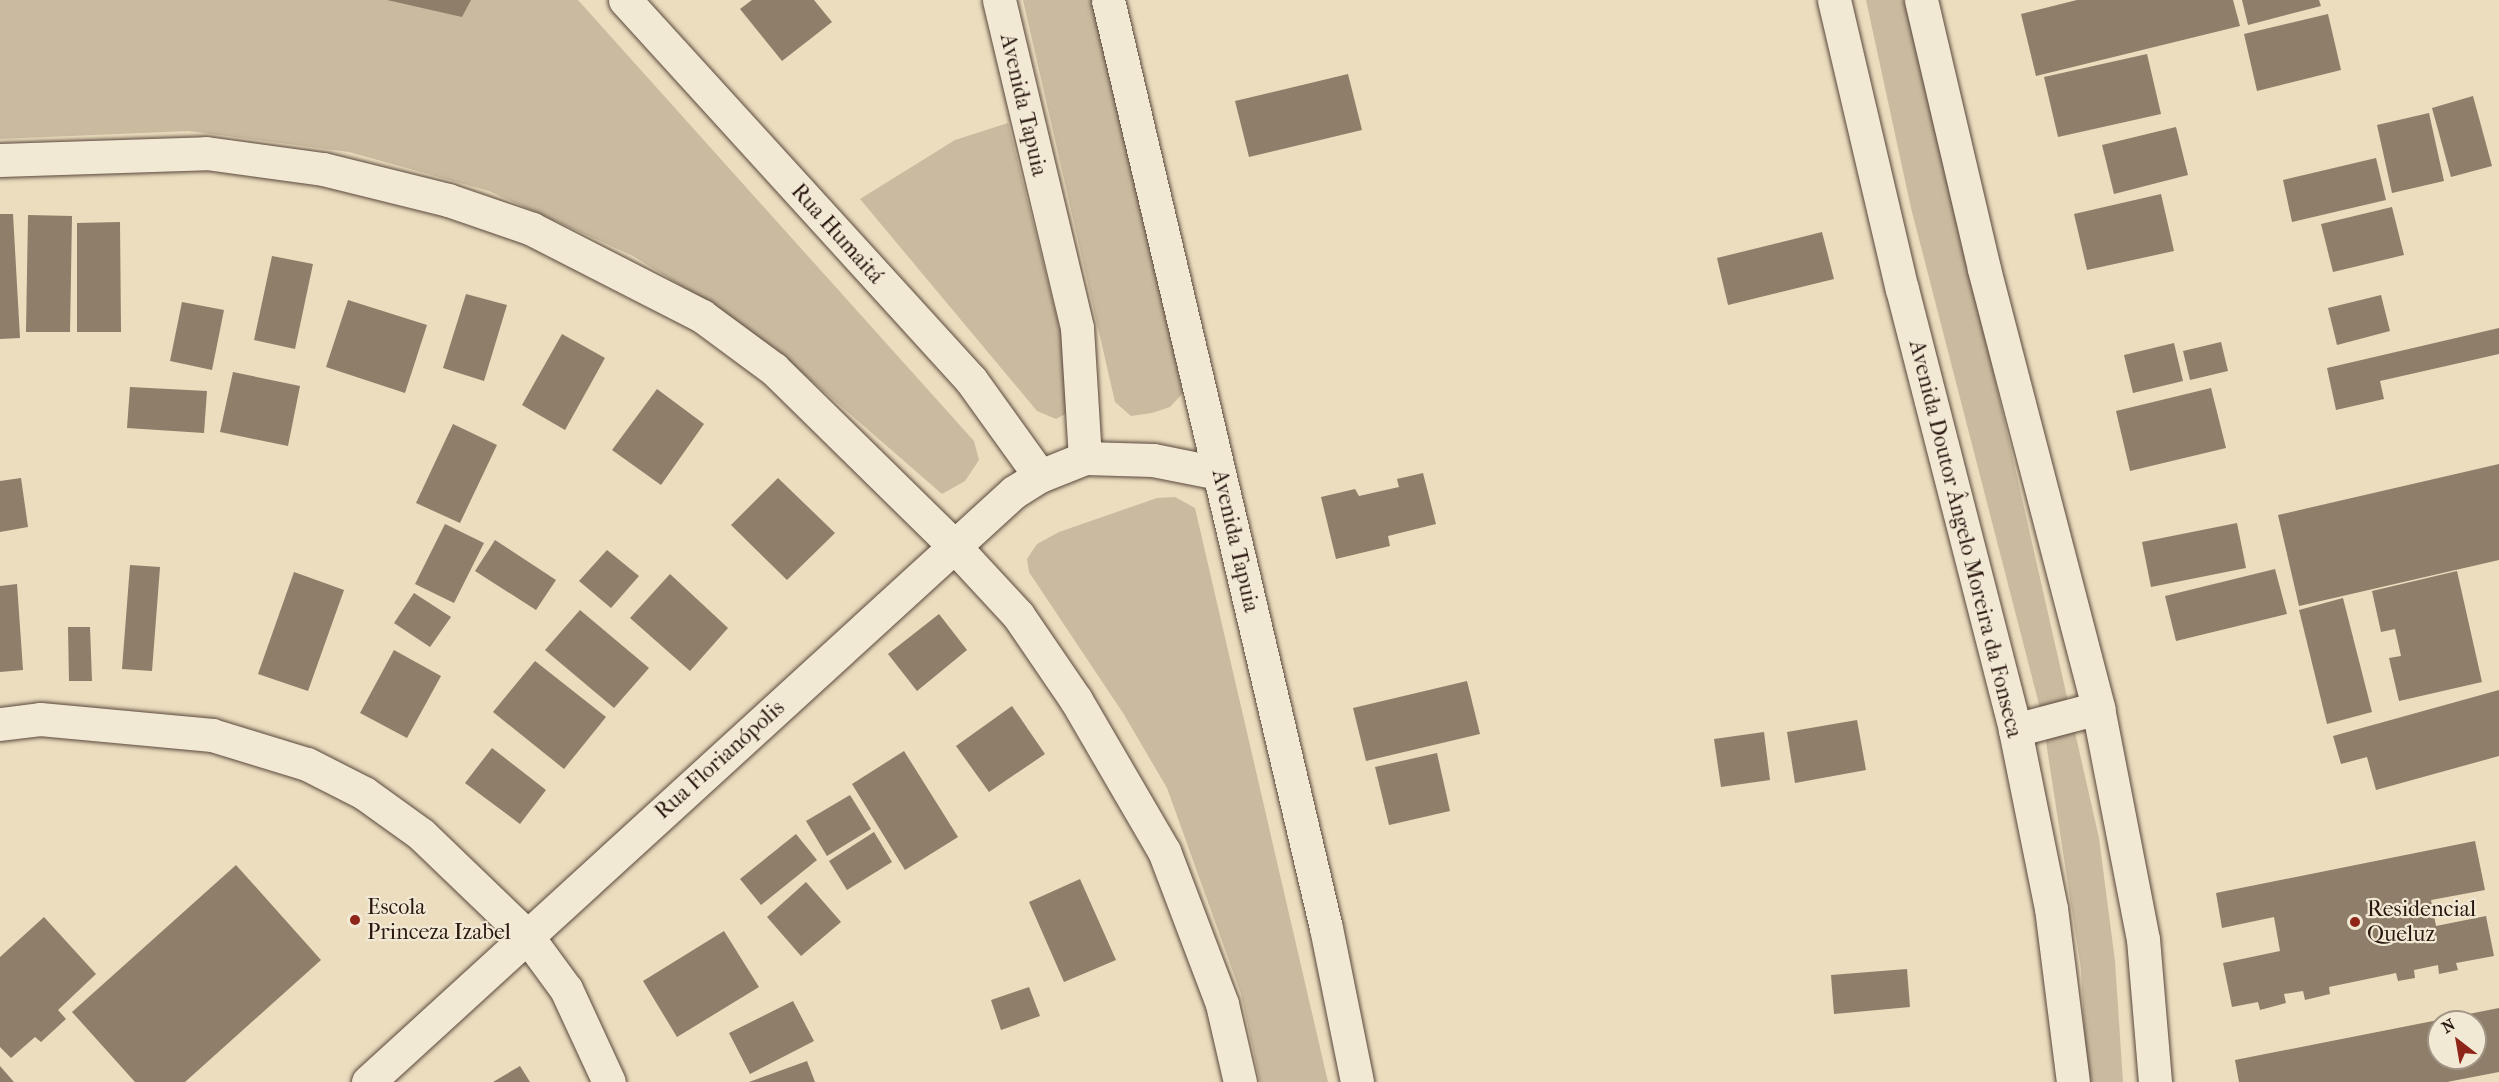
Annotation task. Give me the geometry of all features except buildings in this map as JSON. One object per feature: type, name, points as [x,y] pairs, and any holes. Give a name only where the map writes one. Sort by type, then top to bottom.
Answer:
[{"type":"street","name":"Rua Humaitá","points":[[625,0],[971,381],[1040,476]]},
{"type":"street","name":"Avenida Tapuia","points":[[999,0],[1077,328],[1085,458]]},
{"type":"street","name":"Avenida Tapuia","points":[[1108,0],[1326,928],[1357,1082]]},
{"type":"street","name":"Avenida Doutor Ângelo Moreira da Fonseca","points":[[1834,0],[1902,289],[2015,730],[2051,908],[2073,1082]]},
{"type":"street","points":[[1921,0],[1984,269],[2098,708],[2143,939],[2155,1082]]},
{"type":"street","points":[[0,160],[62,154],[218,154],[323,169],[448,200],[532,229],[702,316],[774,369],[955,547],[1018,615],[1077,700],[1164,851],[1222,1004],[1240,1082]]},
{"type":"street","name":"Rua Florianópolis","points":[[368,1082],[1014,492],[1040,476],[1085,458]]},
{"type":"street","points":[[1085,458],[1153,460],[1218,473]]},
{"type":"street","points":[[2015,730],[2098,708]]},
{"type":"street","points":[[0,724],[40,719],[201,734],[307,764],[364,793],[421,834],[527,936],[566,989],[609,1082]]},
{"type":"shaded area","points":[[0,0],[578,0],[974,441],[979,460],[965,481],[942,494],[797,368],[722,311],[633,256],[489,191],[349,152],[189,131],[0,139]]},
{"type":"shaded area","points":[[1023,0],[1094,0],[1183,393],[1170,407],[1131,416],[1115,402]]},
{"type":"shaded area","points":[[1866,0],[1909,0],[2099,838],[2115,961],[2123,1082],[2087,1082],[2081,969],[2042,716],[1911,208]]},
{"type":"shaded area","points":[[1008,123],[1076,394],[1071,411],[1056,419],[1037,411],[860,199],[955,140]]},
{"type":"shaded area","points":[[1175,497],[1195,508],[1328,1082],[1260,1082],[1241,994],[1167,788],[1123,713],[1029,572],[1027,559],[1037,544],[1059,532],[1157,498]]},
{"type":"place","name":"Escola Princeza Izabel","points":[[355,920]]},
{"type":"place","name":"Residencial Queluz","points":[[2355,922]]}]
